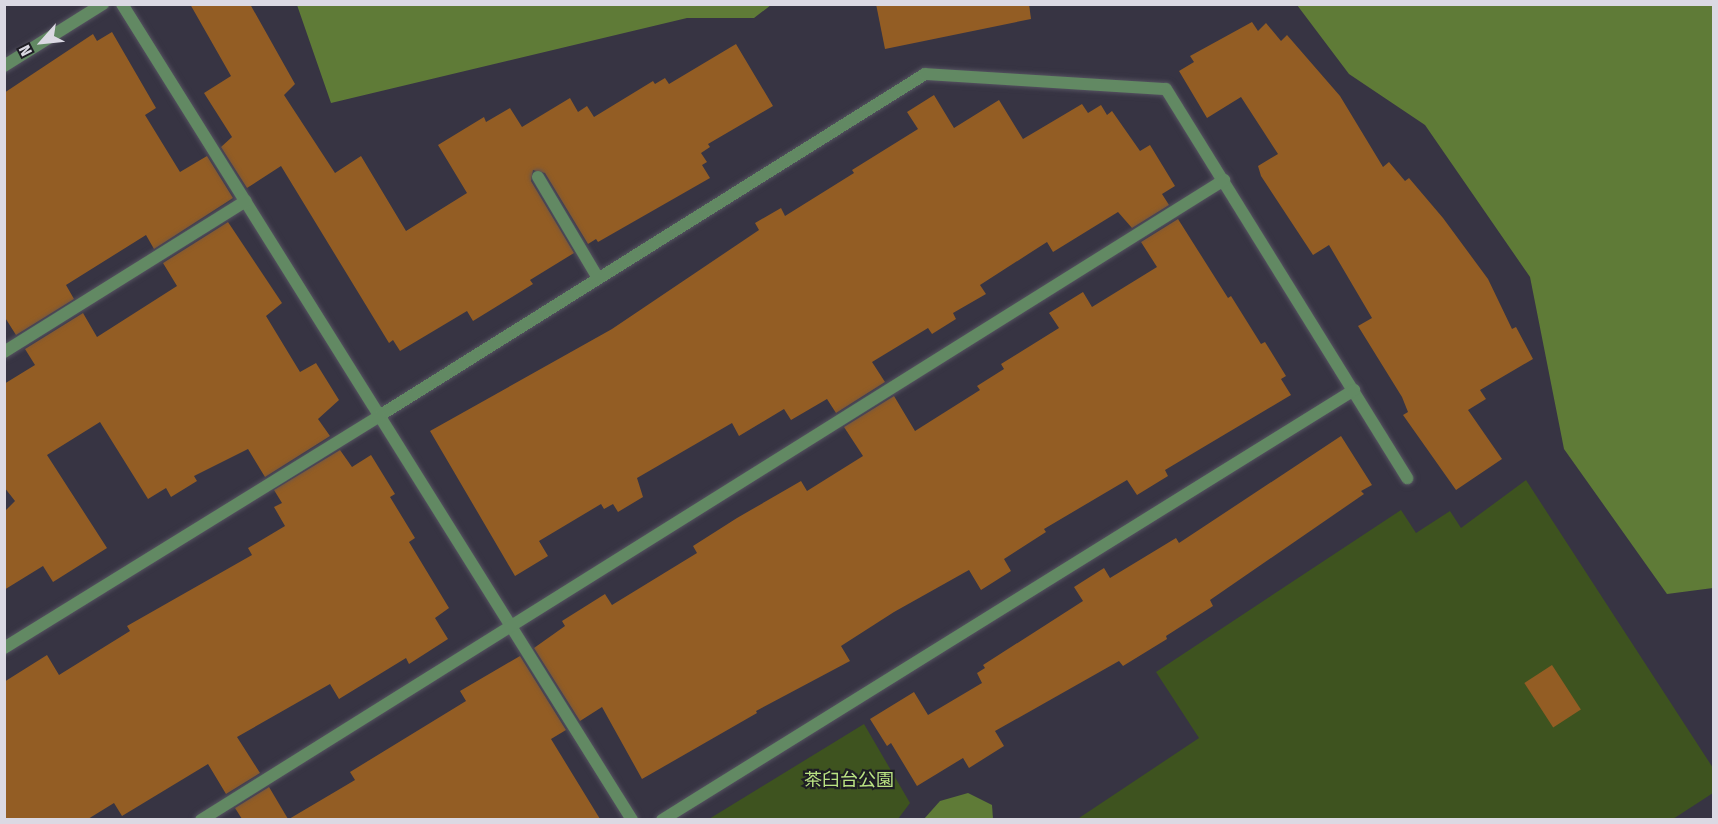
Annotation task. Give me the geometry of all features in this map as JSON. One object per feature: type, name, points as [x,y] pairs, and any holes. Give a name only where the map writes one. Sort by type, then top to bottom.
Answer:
[{"type":"street","points":[[4,66],[103,4]]},
{"type":"street","points":[[122,4],[632,819]]},
{"type":"street","points":[[4,648],[925,74],[1166,89],[1407,478]]},
{"type":"street","points":[[537,177],[598,278]]},
{"type":"street","points":[[201,819],[511,628],[1224,180]]},
{"type":"street","points":[[4,352],[246,201]]},
{"type":"street","points":[[663,819],[1354,390]]},
{"type":"green space","points":[[297,4],[771,5],[754,18],[687,18],[331,103]]},
{"type":"green space","points":[[1297,5],[1713,5],[1713,588],[1667,594],[1564,449],[1530,277],[1425,125],[1349,74]]},
{"type":"green space","points":[[1526,480],[1713,768],[1713,793],[1673,819],[1076,820],[1199,738],[1156,672],[1401,510],[1416,533],[1450,511],[1461,528]]},
{"type":"green space","name":"茶臼台公園","points":[[864,724],[910,803],[898,819],[709,819]]},
{"type":"green space","points":[[968,793],[992,805],[993,819],[924,819],[940,801]]},
{"type":"building","points":[[190,4],[250,4],[295,84],[284,95],[335,173],[361,156],[406,231],[467,193],[438,145],[484,117],[486,122],[510,108],[522,127],[570,98],[578,112],[587,106],[594,117],[653,81],[655,84],[665,78],[669,84],[736,44],[773,106],[708,144],[710,147],[701,153],[707,162],[702,165],[710,178],[598,242],[596,239],[588,244],[545,173],[533,170],[531,181],[574,253],[530,280],[533,284],[473,321],[467,311],[400,351],[393,340],[389,343],[281,166],[247,188],[221,147],[232,137],[204,93],[231,76]]},
{"type":"building","points":[[876,4],[1029,4],[1031,19],[885,49]]},
{"type":"building","points":[[1252,22],[1258,31],[1266,23],[1281,41],[1287,35],[1340,96],[1383,167],[1389,162],[1405,181],[1409,178],[1443,218],[1488,279],[1512,329],[1516,327],[1533,359],[1480,390],[1486,399],[1468,410],[1502,459],[1456,490],[1403,415],[1408,412],[1402,397],[1358,326],[1372,318],[1329,245],[1313,255],[1261,176],[1258,166],[1278,154],[1241,97],[1207,118],[1179,71],[1194,62],[1190,56]]},
{"type":"building","points":[[112,32],[156,108],[145,115],[180,172],[207,156],[233,198],[154,249],[146,235],[66,285],[74,299],[16,335],[4,316],[4,93],[93,34],[97,41]]},
{"type":"building","points":[[934,95],[954,128],[999,100],[1023,139],[1082,104],[1088,113],[1101,105],[1107,115],[1112,111],[1140,151],[1150,145],[1175,186],[1162,194],[1169,205],[1132,228],[1118,212],[1053,252],[1047,242],[980,285],[986,294],[953,313],[956,319],[932,334],[928,328],[872,362],[885,382],[836,413],[827,399],[791,420],[784,409],[739,436],[732,423],[637,478],[643,497],[618,512],[613,504],[604,509],[601,504],[539,541],[548,556],[515,576],[430,431],[612,329],[759,230],[755,223],[781,208],[785,216],[854,173],[852,170],[918,129],[907,112]]},
{"type":"building","points":[[1178,219],[1228,298],[1231,296],[1261,344],[1265,342],[1286,376],[1281,379],[1291,395],[1165,470],[1168,476],[1137,495],[1127,480],[1044,529],[1046,532],[1004,559],[1011,571],[981,590],[969,570],[894,612],[841,646],[850,661],[756,711],[757,713],[642,779],[602,707],[580,721],[534,648],[565,626],[562,621],[605,594],[612,605],[697,553],[693,546],[737,518],[801,481],[807,491],[863,456],[844,427],[894,396],[915,431],[980,390],[977,386],[1004,369],[1001,364],[1059,328],[1049,313],[1083,292],[1092,307],[1157,267],[1141,242]]},
{"type":"building","points":[[228,222],[282,303],[266,316],[300,372],[316,363],[339,400],[318,419],[330,436],[265,477],[248,449],[194,476],[197,481],[171,497],[166,488],[148,499],[100,422],[47,455],[107,548],[53,582],[43,566],[4,590],[4,512],[15,501],[4,487],[4,384],[35,365],[25,349],[83,313],[97,337],[177,286],[163,263]]},
{"type":"building","points":[[1341,436],[1372,485],[1361,491],[1364,494],[1210,600],[1213,606],[1166,636],[1167,639],[1123,666],[1119,661],[995,731],[1004,746],[969,768],[963,758],[917,786],[891,743],[887,746],[870,719],[914,692],[928,715],[982,683],[977,673],[985,668],[983,665],[1083,601],[1074,587],[1104,568],[1110,578],[1176,538],[1179,543]]},
{"type":"building","points":[[340,450],[352,467],[371,455],[395,494],[390,497],[415,538],[409,542],[449,608],[435,618],[448,639],[409,664],[406,658],[339,699],[330,684],[237,737],[260,773],[226,794],[208,764],[122,816],[114,803],[88,819],[4,819],[4,682],[47,655],[59,675],[130,631],[127,626],[252,555],[248,548],[285,526],[274,507],[282,503],[274,490]]},
{"type":"building","points":[[520,656],[566,730],[551,739],[600,819],[289,819],[355,780],[350,772],[466,701],[460,691]]},
{"type":"building","points":[[1552,665],[1581,709],[1553,727],[1524,683]]},
{"type":"building","points":[[269,787],[288,819],[242,819],[235,808]]}]
